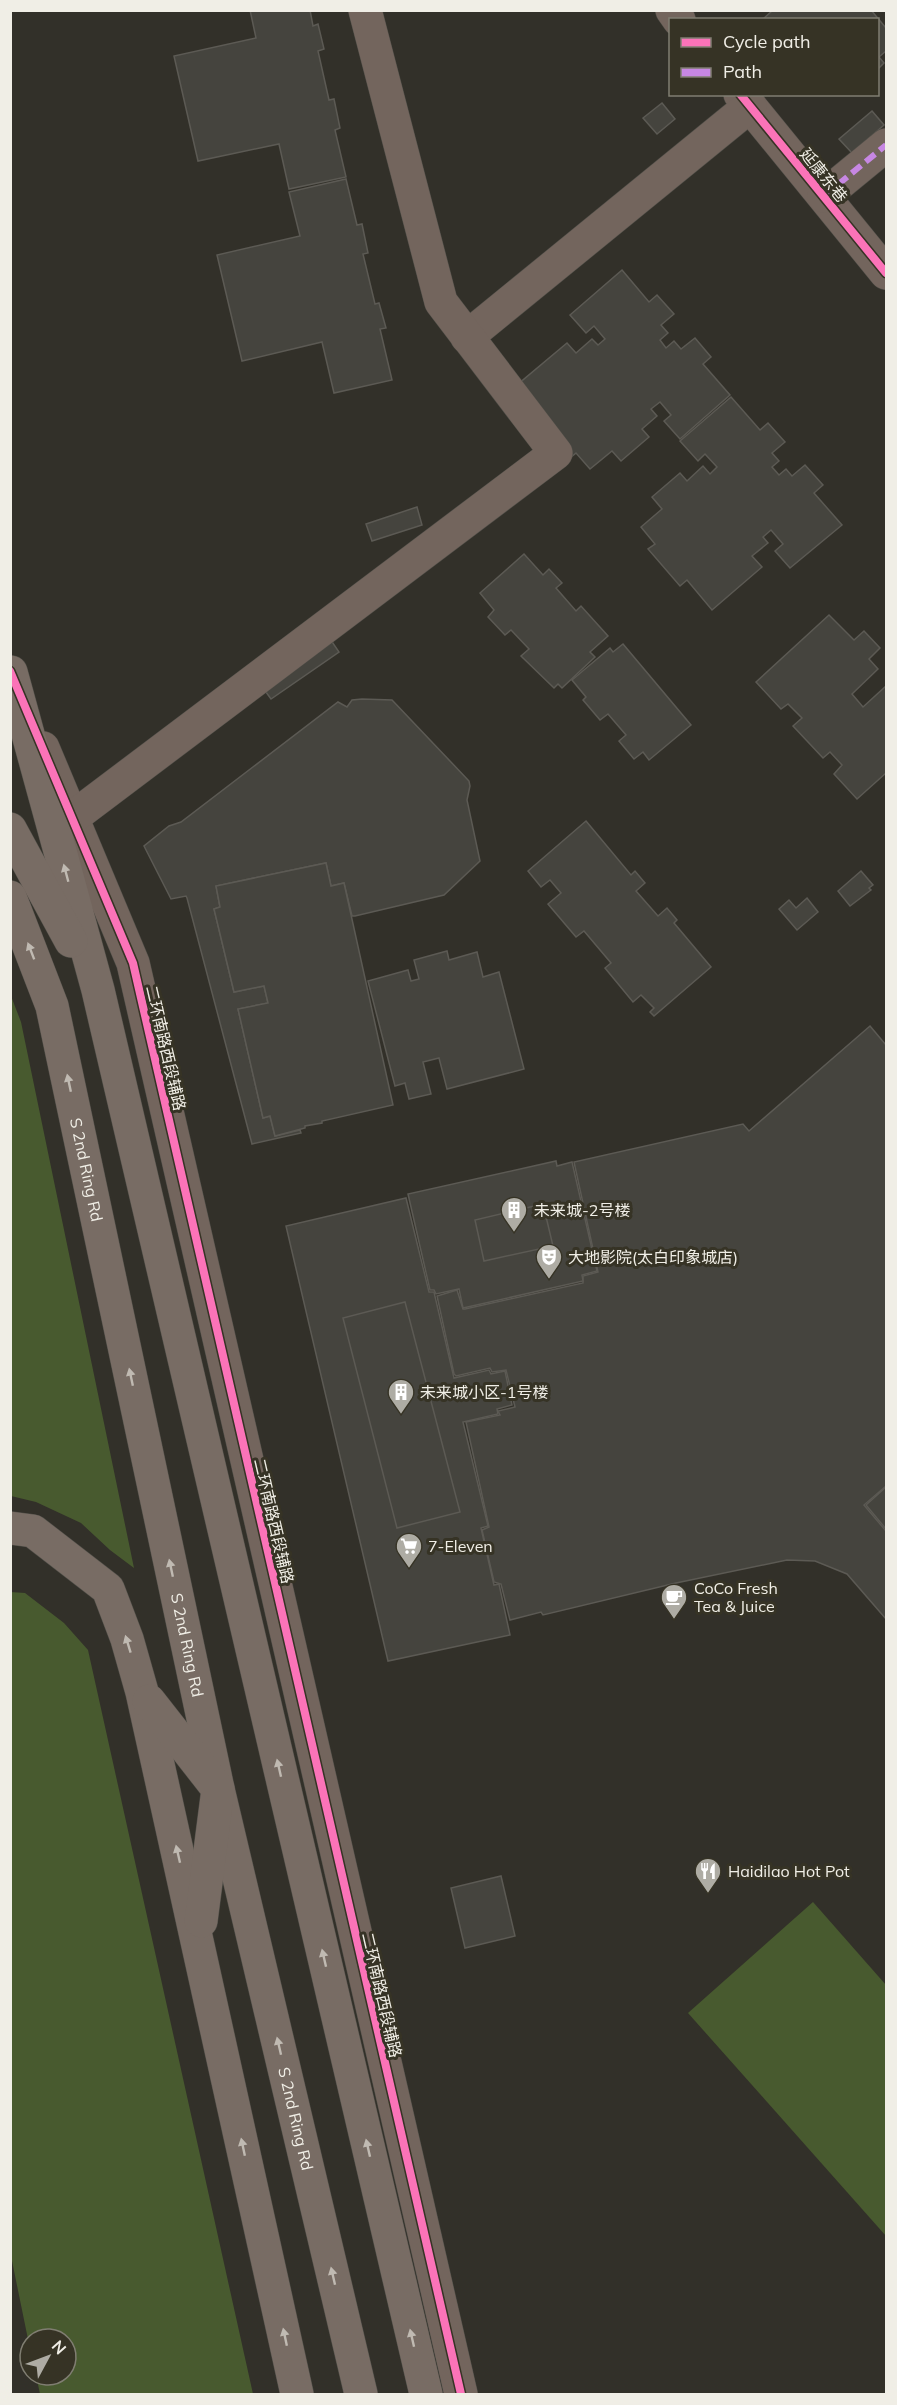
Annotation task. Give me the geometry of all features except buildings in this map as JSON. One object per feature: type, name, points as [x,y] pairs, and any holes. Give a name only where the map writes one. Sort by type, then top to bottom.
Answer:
[{"type":"highway","points":[[11,671],[98,990],[426,2394]]},
{"type":"highway","points":[[10,829],[98,990]]},
{"type":"highway","name":"S 2nd Ring Rd","points":[[10,897],[52,1006],[218,1789],[361,2394]]},
{"type":"highway","points":[[10,1528],[33,1531],[108,1589],[127,1640],[142,1692],[297,2394]]},
{"type":"highway","points":[[142,1692],[218,1789],[198,1944]]},
{"type":"street","points":[[72,818],[556,453],[441,302],[365,10]]},
{"type":"street","points":[[467,337],[745,100]]},
{"type":"street","name":"延康东巷","points":[[745,100],[886,273]]},
{"type":"street","points":[[824,196],[886,145]]},
{"type":"street","name":"二环南路西段辅路","points":[[11,671],[134,963],[461,2394]]},
{"type":"green space","points":[[11,996],[21,1022],[134,1568],[110,1550],[81,1523],[36,1502],[11,1496]]},
{"type":"green space","points":[[10,1592],[25,1593],[64,1623],[88,1650],[253,2394],[40,2394],[39,2387],[78,2387],[78,2327],[26,2327],[11,2256]]},
{"type":"green space","points":[[813,1902],[886,1985],[886,2236],[688,2013]]},
{"type":"marked path","points":[[824,196],[886,145]]},
{"type":"cycle path","points":[[742,96],[886,273]]},
{"type":"cycle path","points":[[10,671],[133,963],[461,2394]]},
{"type":"place","name":"未来城-2号楼","points":[[514,1233]]},
{"type":"place","name":"大地影院(太白印象城店)","points":[[549,1280]]},
{"type":"place","name":"未来城小区-1号楼","points":[[401,1415]]},
{"type":"place","name":"7-Eleven","points":[[409,1569]]},
{"type":"place","name":"CoCo Fresh Tea & Juice","points":[[674,1620]]},
{"type":"place","name":"Haidilao Hot Pot","points":[[708,1894]]}]
